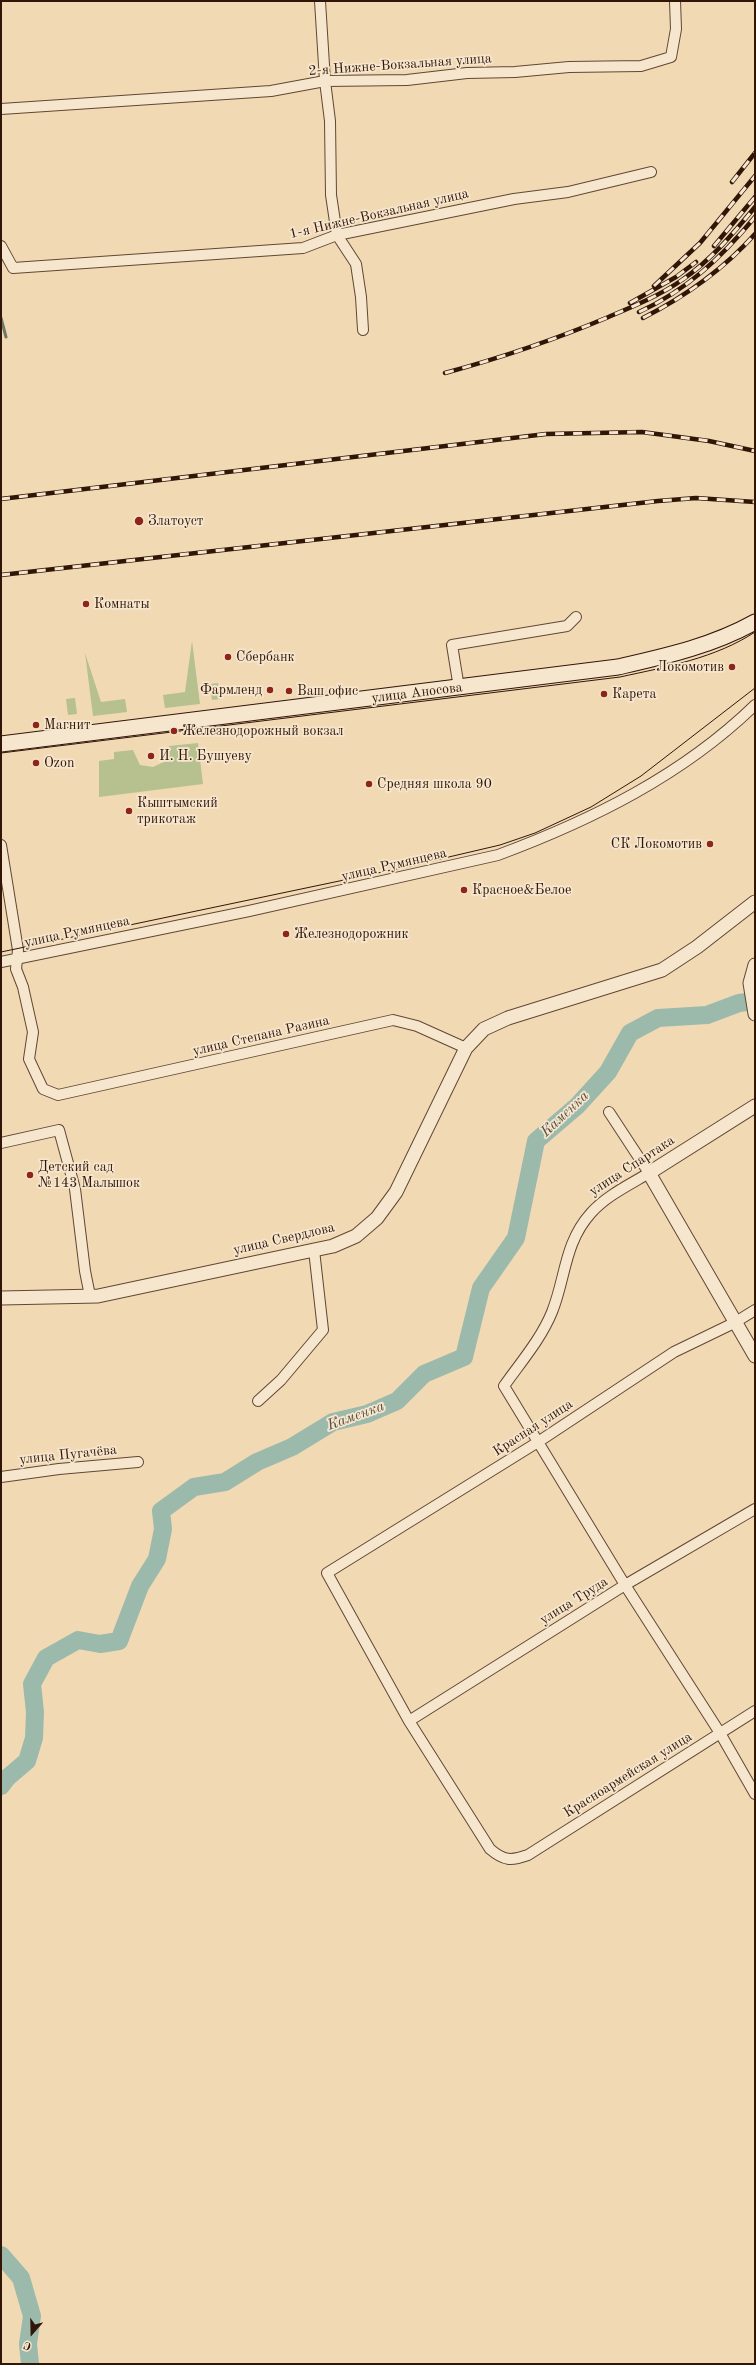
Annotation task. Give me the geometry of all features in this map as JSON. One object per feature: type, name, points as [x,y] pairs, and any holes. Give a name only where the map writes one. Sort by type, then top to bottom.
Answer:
[{"type":"main road","name":"улица Аносова","points":[[1,744],[618,668],[685,652],[732,634],[755,622]]},
{"type":"street","points":[[320,1],[325,80],[330,121],[331,195],[337,235],[356,264],[361,297],[363,330]]},
{"type":"street","name":"2-я Нижне-Вокзальная улица","points":[[1,108],[271,91],[325,80],[407,80],[467,73],[515,72],[569,67],[642,66],[671,57],[676,29],[675,1]]},
{"type":"street","name":"1-я Нижне-Вокзальная улица","points":[[1,246],[13,268],[303,248],[337,235],[514,199],[568,192],[651,172]]},
{"type":"street","points":[[459,688],[452,645],[567,626],[576,617]]},
{"type":"street","name":"улица Румянцева","points":[[1,962],[250,911],[498,855],[534,842],[644,789],[688,762],[715,742],[755,705]]},
{"type":"street","points":[[1,846],[18,950],[17,959]]},
{"type":"street","name":"улица Свердлова","points":[[1,1298],[90,1296],[333,1246],[356,1236],[377,1218],[396,1192],[466,1048],[484,1028],[508,1018],[662,970],[697,947],[755,902]]},
{"type":"street","name":"улица Степана Разина","points":[[17,959],[16,969],[23,987],[33,1032],[29,1059],[43,1089],[58,1095],[393,1020],[417,1026],[466,1048]]},
{"type":"street","points":[[755,965],[750,984],[751,1002],[755,1014]]},
{"type":"street","name":"улица Спартака","points":[[538,1442],[504,1386],[538,1338],[552,1313],[558,1294],[566,1257],[578,1230],[591,1212],[609,1197],[755,1106]]},
{"type":"street","points":[[609,1112],[649,1173],[734,1324],[755,1356]]},
{"type":"street","points":[[1,1142],[58,1130],[75,1188],[85,1271],[90,1296]]},
{"type":"street","points":[[258,1401],[281,1380],[323,1330],[314,1250]]},
{"type":"street","name":"Красная улица","points":[[410,1721],[327,1573],[538,1442],[674,1352],[734,1324],[755,1310]]},
{"type":"street","points":[[538,1442],[625,1585],[720,1733],[755,1794]]},
{"type":"street","name":"улица Пугачёва","points":[[1,1477],[59,1469],[138,1462]]},
{"type":"street","name":"улица Труда","points":[[410,1721],[625,1585],[755,1509]]},
{"type":"street","name":"Красноармейская улица","points":[[410,1721],[490,1850],[500,1858],[514,1860],[528,1855],[755,1711]]},
{"type":"green space","points":[[192,641],[200,704],[165,708],[163,695],[185,692]]},
{"type":"green space","points":[[85,653],[101,702],[125,699],[127,712],[93,716]]},
{"type":"green space","points":[[218,683],[220,699],[212,700],[210,684]]},
{"type":"green space","points":[[75,698],[77,714],[68,715],[66,699]]},
{"type":"green space","points":[[198,743],[203,784],[99,797],[99,761],[114,759],[114,752],[133,750],[140,765],[153,767],[166,761],[169,746]]},
{"type":"waterway","points":[[1,318],[6,337]]},
{"type":"waterway","name":"Каменка","points":[[1,1786],[7,1778],[27,1761],[34,1738],[35,1712],[32,1684],[46,1658],[78,1640],[100,1644],[119,1641],[140,1586],[157,1559],[163,1529],[161,1511],[194,1487],[225,1482],[257,1462],[292,1447],[333,1422],[367,1414],[397,1401],[424,1374],[464,1357],[481,1288],[516,1238],[536,1141],[577,1106],[608,1072],[630,1033],[658,1018],[707,1015],[739,1003],[755,1001]]},
{"type":"waterway","name":"Каменка","points":[[1,2255],[21,2278],[32,2316],[28,2344],[30,2364]]},
{"type":"tram line","points":[[1,753],[620,677],[673,665],[707,655],[724,649],[755,632]]},
{"type":"tram line","points":[[1,952],[406,867],[500,845],[535,833],[591,807],[641,776],[755,688]]},
{"type":"railway","points":[[732,182],[755,153]]},
{"type":"railway","points":[[654,286],[700,243],[755,176]]},
{"type":"railway","points":[[714,246],[755,197]]},
{"type":"railway","points":[[445,373],[506,355],[567,334],[626,310],[664,291],[682,280],[703,264],[730,237],[755,207]]},
{"type":"railway","points":[[639,312],[673,294],[702,272],[729,246],[755,217]]},
{"type":"railway","points":[[643,318],[674,301],[717,271],[755,234]]},
{"type":"railway","points":[[630,303],[676,277],[696,262]]},
{"type":"railway","points":[[1,499],[546,434],[642,432],[709,441],[755,451]]},
{"type":"railway","points":[[1,575],[658,501],[696,498],[755,502]]},
{"type":"place","name":"Златоуст","points":[[139,521]]},
{"type":"place","name":"Комнаты","points":[[86,604]]},
{"type":"place","name":"Сбербанк","points":[[228,657]]},
{"type":"place","name":"Локомотив","points":[[732,667]]},
{"type":"place","name":"Фармленд","points":[[270,690]]},
{"type":"place","name":"Ваш офис","points":[[289,691]]},
{"type":"place","name":"Карета","points":[[604,694]]},
{"type":"place","name":"Магнит","points":[[36,725]]},
{"type":"place","name":"Железнодорожный вокзал","points":[[174,731]]},
{"type":"place","name":"И. Н. Бушуеву","points":[[151,756]]},
{"type":"place","name":"Ozon","points":[[36,763]]},
{"type":"place","name":"Средняя школа 90","points":[[369,784]]},
{"type":"place","name":"Кыштымский трикотаж","points":[[129,811]]},
{"type":"place","name":"СК Локомотив","points":[[710,844]]},
{"type":"place","name":"Красное&Белое","points":[[464,890]]},
{"type":"place","name":"Железнодорожник","points":[[286,934]]},
{"type":"place","name":"Детский сад №143 Малышок","points":[[30,1175]]}]
